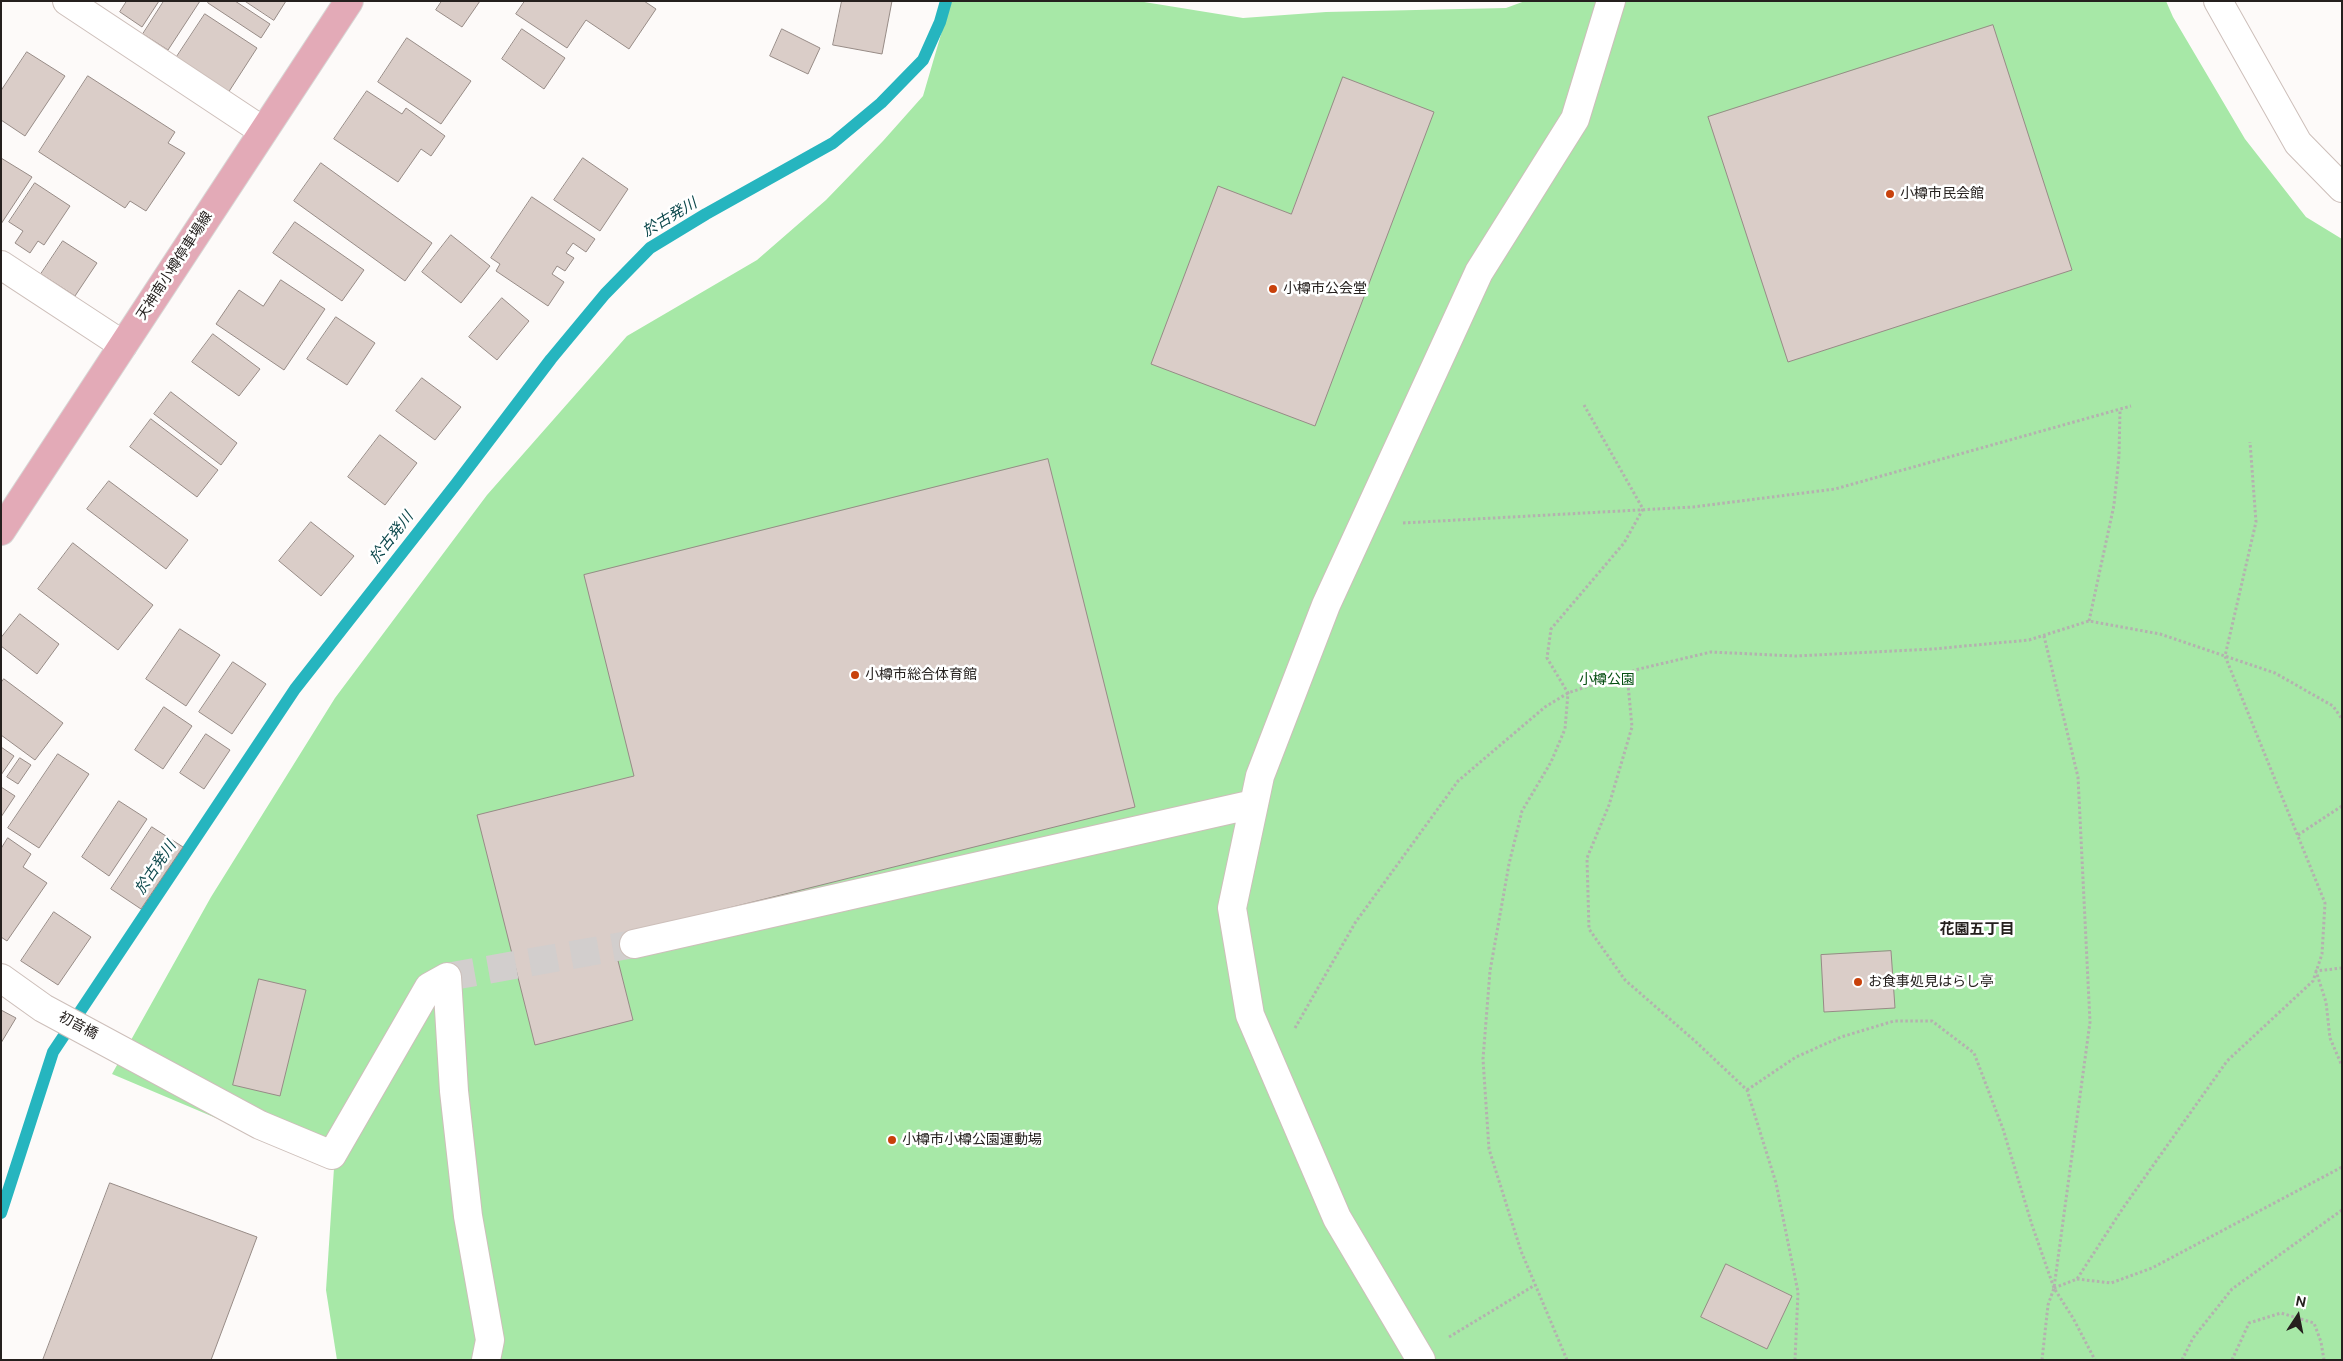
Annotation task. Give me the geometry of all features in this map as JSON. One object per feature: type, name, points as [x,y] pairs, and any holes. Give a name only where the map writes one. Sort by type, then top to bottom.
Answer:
[{"type":"main road","name":"天神南小樽停車場線","points":[[1,531],[348,1]]},
{"type":"street","points":[[66,1],[263,131]]},
{"type":"street","points":[[1420,1358],[1337,1218],[1250,1016],[1232,908],[1260,776],[1326,605],[1479,272],[1575,119],[1611,1]]},
{"type":"street","points":[[2218,1],[2298,143],[2342,188]]},
{"type":"street","points":[[1,265],[123,345]]},
{"type":"street","points":[[634,944],[1254,804]]},
{"type":"street","name":"初音橋","points":[[1,978],[43,1008],[260,1125],[332,1155],[429,987],[447,977],[454,1091],[468,1216],[490,1340],[486,1360]]},
{"type":"path","points":[[1584,405],[1643,510]]},
{"type":"path","points":[[1363,525],[1693,507],[1835,489],[2131,406]]},
{"type":"path","points":[[2089,621],[2114,505],[2119,456],[2120,410]]},
{"type":"path","points":[[2077,1279],[2123,1208],[2227,1061],[2313,981],[2322,954],[2325,902],[2225,656],[2256,522],[2250,442]]},
{"type":"path","points":[[1567,1360],[1521,1251],[1489,1149],[1483,1059],[1490,971],[1509,864],[1522,811],[1551,762],[1565,729],[1568,693],[1547,658],[1551,628],[1624,543],[1643,510]]},
{"type":"path","points":[[1272,1068],[1355,924],[1458,781],[1546,707],[1568,693],[1627,673],[1712,652],[1795,656],[1933,649],[2029,640],[2089,621],[2160,634],[2276,673],[2333,706],[2342,719]]},
{"type":"path","points":[[2042,1360],[2048,1305],[2054,1288],[2090,1022],[2078,777],[2044,636]]},
{"type":"path","points":[[1627,673],[1632,727],[1609,805],[1587,858],[1589,929],[1625,980],[1695,1040],[1747,1090],[1776,1183],[1798,1292],[1795,1360]]},
{"type":"path","points":[[2298,835],[2342,806]]},
{"type":"path","points":[[2316,971],[2342,968]]},
{"type":"path","points":[[2316,971],[2326,1002],[2330,1038],[2342,1066]]},
{"type":"path","points":[[1747,1090],[1796,1057],[1841,1038],[1894,1021],[1932,1021],[1974,1053],[2003,1129],[2032,1225],[2054,1288],[2074,1318],[2095,1360]]},
{"type":"path","points":[[2054,1288],[2077,1279],[2111,1283],[2152,1268],[2342,1167]]},
{"type":"path","points":[[2182,1360],[2193,1338],[2232,1289],[2342,1210]]},
{"type":"path","points":[[1420,1358],[1535,1284]]},
{"type":"path","points":[[2232,1360],[2249,1323],[2281,1313],[2314,1323],[2321,1342],[2324,1360]]},
{"type":"green space","name":"小樽公園","points":[[946,1],[1138,1],[1243,18],[1326,12],[1506,8],[1525,1],[2166,1],[2173,17],[2245,139],[2306,217],[2342,239],[2342,1360],[337,1360],[326,1290],[334,1168],[112,1074],[211,897],[335,698],[487,495],[627,336],[757,260],[826,200],[883,141],[923,96],[942,31]]},
{"type":"building","points":[[127,1],[159,1],[142,27],[120,12]]},
{"type":"building","points":[[164,1],[200,1],[168,50],[143,34]]},
{"type":"building","points":[[209,1],[235,1],[270,24],[261,38],[208,3]]},
{"type":"building","points":[[245,1],[286,1],[274,20]]},
{"type":"building","points":[[442,1],[480,1],[462,27],[436,10]]},
{"type":"building","points":[[525,1],[644,1],[656,9],[629,49],[586,20],[567,48],[516,14]]},
{"type":"building","points":[[842,1],[892,1],[882,54],[833,45]]},
{"type":"building","points":[[205,14],[257,48],[228,93],[176,58]]},
{"type":"building","name":"小樽市民会館","points":[[1993,25],[2072,270],[1788,362],[1708,117]]},
{"type":"building","points":[[522,29],[565,58],[544,89],[502,59]]},
{"type":"building","points":[[782,29],[820,48],[808,74],[770,56]]},
{"type":"building","points":[[407,38],[471,81],[441,124],[378,82]]},
{"type":"building","points":[[27,52],[65,76],[25,136],[1,120],[1,91]]},
{"type":"building","points":[[88,76],[175,132],[168,143],[185,153],[146,211],[130,201],[125,208],[39,152]]},
{"type":"building","name":"小樽市公会堂","points":[[1343,77],[1434,112],[1315,426],[1151,364],[1218,186],[1291,214]]},
{"type":"building","points":[[367,91],[402,114],[406,108],[445,136],[431,156],[421,149],[398,182],[334,139]]},
{"type":"building","points":[[1,158],[32,177],[1,224]]},
{"type":"building","points":[[583,158],[628,189],[600,231],[554,200]]},
{"type":"building","points":[[321,163],[432,243],[405,281],[294,201]]},
{"type":"building","points":[[35,183],[70,206],[44,245],[38,241],[30,253],[15,243],[23,231],[9,222]]},
{"type":"building","points":[[532,197],[595,239],[586,252],[573,243],[566,253],[574,258],[565,271],[557,266],[552,274],[564,282],[548,306],[496,271],[500,264],[491,258]]},
{"type":"building","points":[[295,222],[364,270],[342,301],[273,253]]},
{"type":"building","points":[[451,235],[490,266],[461,303],[422,272]]},
{"type":"building","points":[[63,241],[97,263],[75,296],[41,274]]},
{"type":"building","points":[[281,280],[325,309],[284,370],[216,324],[239,290],[263,306]]},
{"type":"building","points":[[502,298],[529,321],[497,360],[469,337]]},
{"type":"building","points":[[336,317],[375,343],[347,385],[307,359]]},
{"type":"building","points":[[213,334],[260,369],[239,396],[192,362]]},
{"type":"building","points":[[422,378],[461,407],[435,440],[396,411]]},
{"type":"building","points":[[171,392],[237,443],[221,465],[154,414]]},
{"type":"building","points":[[151,419],[218,470],[197,497],[130,447]]},
{"type":"building","points":[[380,435],[417,463],[385,505],[348,477]]},
{"type":"building","name":"小樽市総合体育館","points":[[1048,459],[1135,807],[612,937],[633,1020],[535,1045],[477,815],[634,776],[584,575]]},
{"type":"building","points":[[109,481],[188,540],[166,569],[87,509]]},
{"type":"building","points":[[311,522],[354,556],[321,596],[279,561]]},
{"type":"building","points":[[73,543],[153,605],[118,650],[38,589]]},
{"type":"building","points":[[20,614],[59,644],[37,674],[1,646],[1,638]]},
{"type":"building","points":[[180,629],[220,655],[186,706],[146,679]]},
{"type":"building","points":[[233,662],[266,684],[232,734],[199,712]]},
{"type":"building","points":[[4,679],[63,723],[35,760],[1,735],[1,683]]},
{"type":"building","points":[[164,707],[192,726],[163,769],[135,750]]},
{"type":"building","points":[[206,734],[230,750],[204,789],[180,773]]},
{"type":"building","points":[[1,747],[14,756],[1,775]]},
{"type":"building","points":[[58,754],[89,774],[39,848],[8,828]]},
{"type":"building","points":[[20,758],[31,765],[18,784],[7,777]]},
{"type":"building","points":[[1,787],[15,796],[1,817]]},
{"type":"building","points":[[119,801],[147,819],[109,876],[82,857]]},
{"type":"building","points":[[152,827],[183,847],[141,909],[111,889]]},
{"type":"building","points":[[8,838],[31,854],[23,867],[47,883],[7,941],[1,937],[1,849]]},
{"type":"building","points":[[54,912],[91,937],[58,985],[21,961]]},
{"type":"building","name":"お食事処見はらし亭","points":[[1891,951],[1895,1008],[1824,1012],[1821,955]]},
{"type":"building","points":[[259,979],[306,990],[280,1096],[233,1085]]},
{"type":"building","points":[[1,1010],[16,1018],[1,1043]]},
{"type":"building","points":[[110,1183],[257,1237],[211,1360],[43,1360]]},
{"type":"building","points":[[1726,1264],[1792,1296],[1767,1349],[1701,1317]]},
{"type":"waterway","name":"於古発川","points":[[1,1213],[53,1052],[295,689],[456,484],[551,359],[605,294],[650,248],[706,214],[833,143],[881,103],[923,60],[940,22],[946,1]]},
{"type":"tunnel","points":[[447,977],[634,944]]},
{"type":"place","name":"小樽市民会館","points":[[1890,194]]},
{"type":"place","name":"小樽市公会堂","points":[[1273,289]]},
{"type":"place","name":"小樽市総合体育館","points":[[855,675]]},
{"type":"place","name":"お食事処見はらし亭","points":[[1858,982]]},
{"type":"place","name":"小樽市小樽公園運動場","points":[[892,1140]]},
{"type":"district","name":"花園五丁目","points":[[1977,930]]}]
